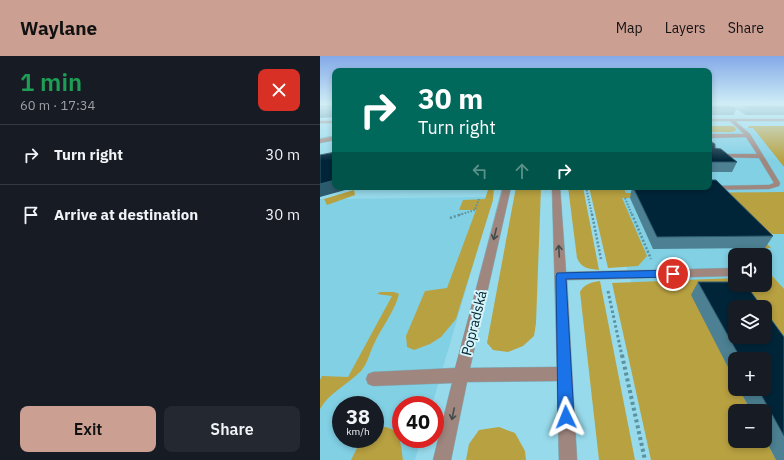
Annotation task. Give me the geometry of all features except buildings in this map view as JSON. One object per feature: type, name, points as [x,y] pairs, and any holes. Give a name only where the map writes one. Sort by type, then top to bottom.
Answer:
[{"type":"street","points":[[712,188],[769,187],[777,185],[776,180],[748,136],[735,123]]},
{"type":"street","points":[[712,136],[748,136]]},
{"type":"street","points":[[320,141],[332,139]]},
{"type":"street","points":[[714,156],[760,156]]},
{"type":"street","name":"Popradská","points":[[442,460],[506,190]]},
{"type":"street","points":[[556,190],[568,460]]},
{"type":"street","points":[[561,276],[728,272]]},
{"type":"street","points":[[373,379],[461,375],[564,374]]},
{"type":"path","points":[[587,190],[645,460]]},
{"type":"path","points":[[625,198],[658,274]]},
{"type":"path","points":[[450,218],[475,210],[480,199]]},
{"type":"shaded area","points":[[712,126],[735,127],[736,130],[732,132],[712,132]]},
{"type":"shaded area","points":[[749,126],[784,126],[784,167],[753,128],[748,128]]},
{"type":"shaded area","points":[[712,128],[784,128],[784,460],[686,460],[603,190],[712,190]]},
{"type":"shaded area","points":[[354,190],[355,195],[327,205],[324,199]]},
{"type":"shaded area","points":[[488,190],[494,190],[493,200],[456,319],[441,337],[430,344],[414,350],[407,347],[406,336],[425,291],[447,288],[476,210],[459,210],[463,200],[485,199]]},
{"type":"shaded area","points":[[515,190],[541,190],[536,323],[534,336],[523,346],[508,352],[493,350],[487,343]]},
{"type":"shaded area","points":[[568,190],[584,190],[599,270],[583,266],[577,258]]},
{"type":"shaded area","points":[[590,190],[624,190],[626,193],[784,192],[784,234],[758,234],[771,248],[765,248],[717,197],[622,198],[647,256],[638,266],[608,268]]},
{"type":"shaded area","points":[[493,197],[435,396],[392,396],[392,448],[418,448],[415,460],[320,460],[320,199]]},
{"type":"shaded area","points":[[772,276],[784,289],[784,368],[769,344],[772,344],[772,300],[728,300],[728,303],[692,295],[728,367],[728,396],[743,396],[747,404],[728,404],[728,448],[770,448],[776,460],[651,460],[612,283],[728,278],[728,292],[772,292]]},
{"type":"shaded area","points":[[600,281],[635,460],[599,460],[580,292],[588,284]]},
{"type":"shaded area","points":[[380,292],[394,292],[399,294],[365,365],[356,376],[334,393],[320,409],[320,380],[322,376],[348,377],[392,296],[377,294]]},
{"type":"shaded area","points":[[384,427],[392,430],[392,448],[402,448],[403,460],[351,460],[357,448],[384,448]]},
{"type":"shaded area","points":[[499,427],[515,433],[525,451],[526,460],[466,460],[469,444],[479,430]]},
{"type":"route","points":[[566,417],[561,276],[673,274]]}]
